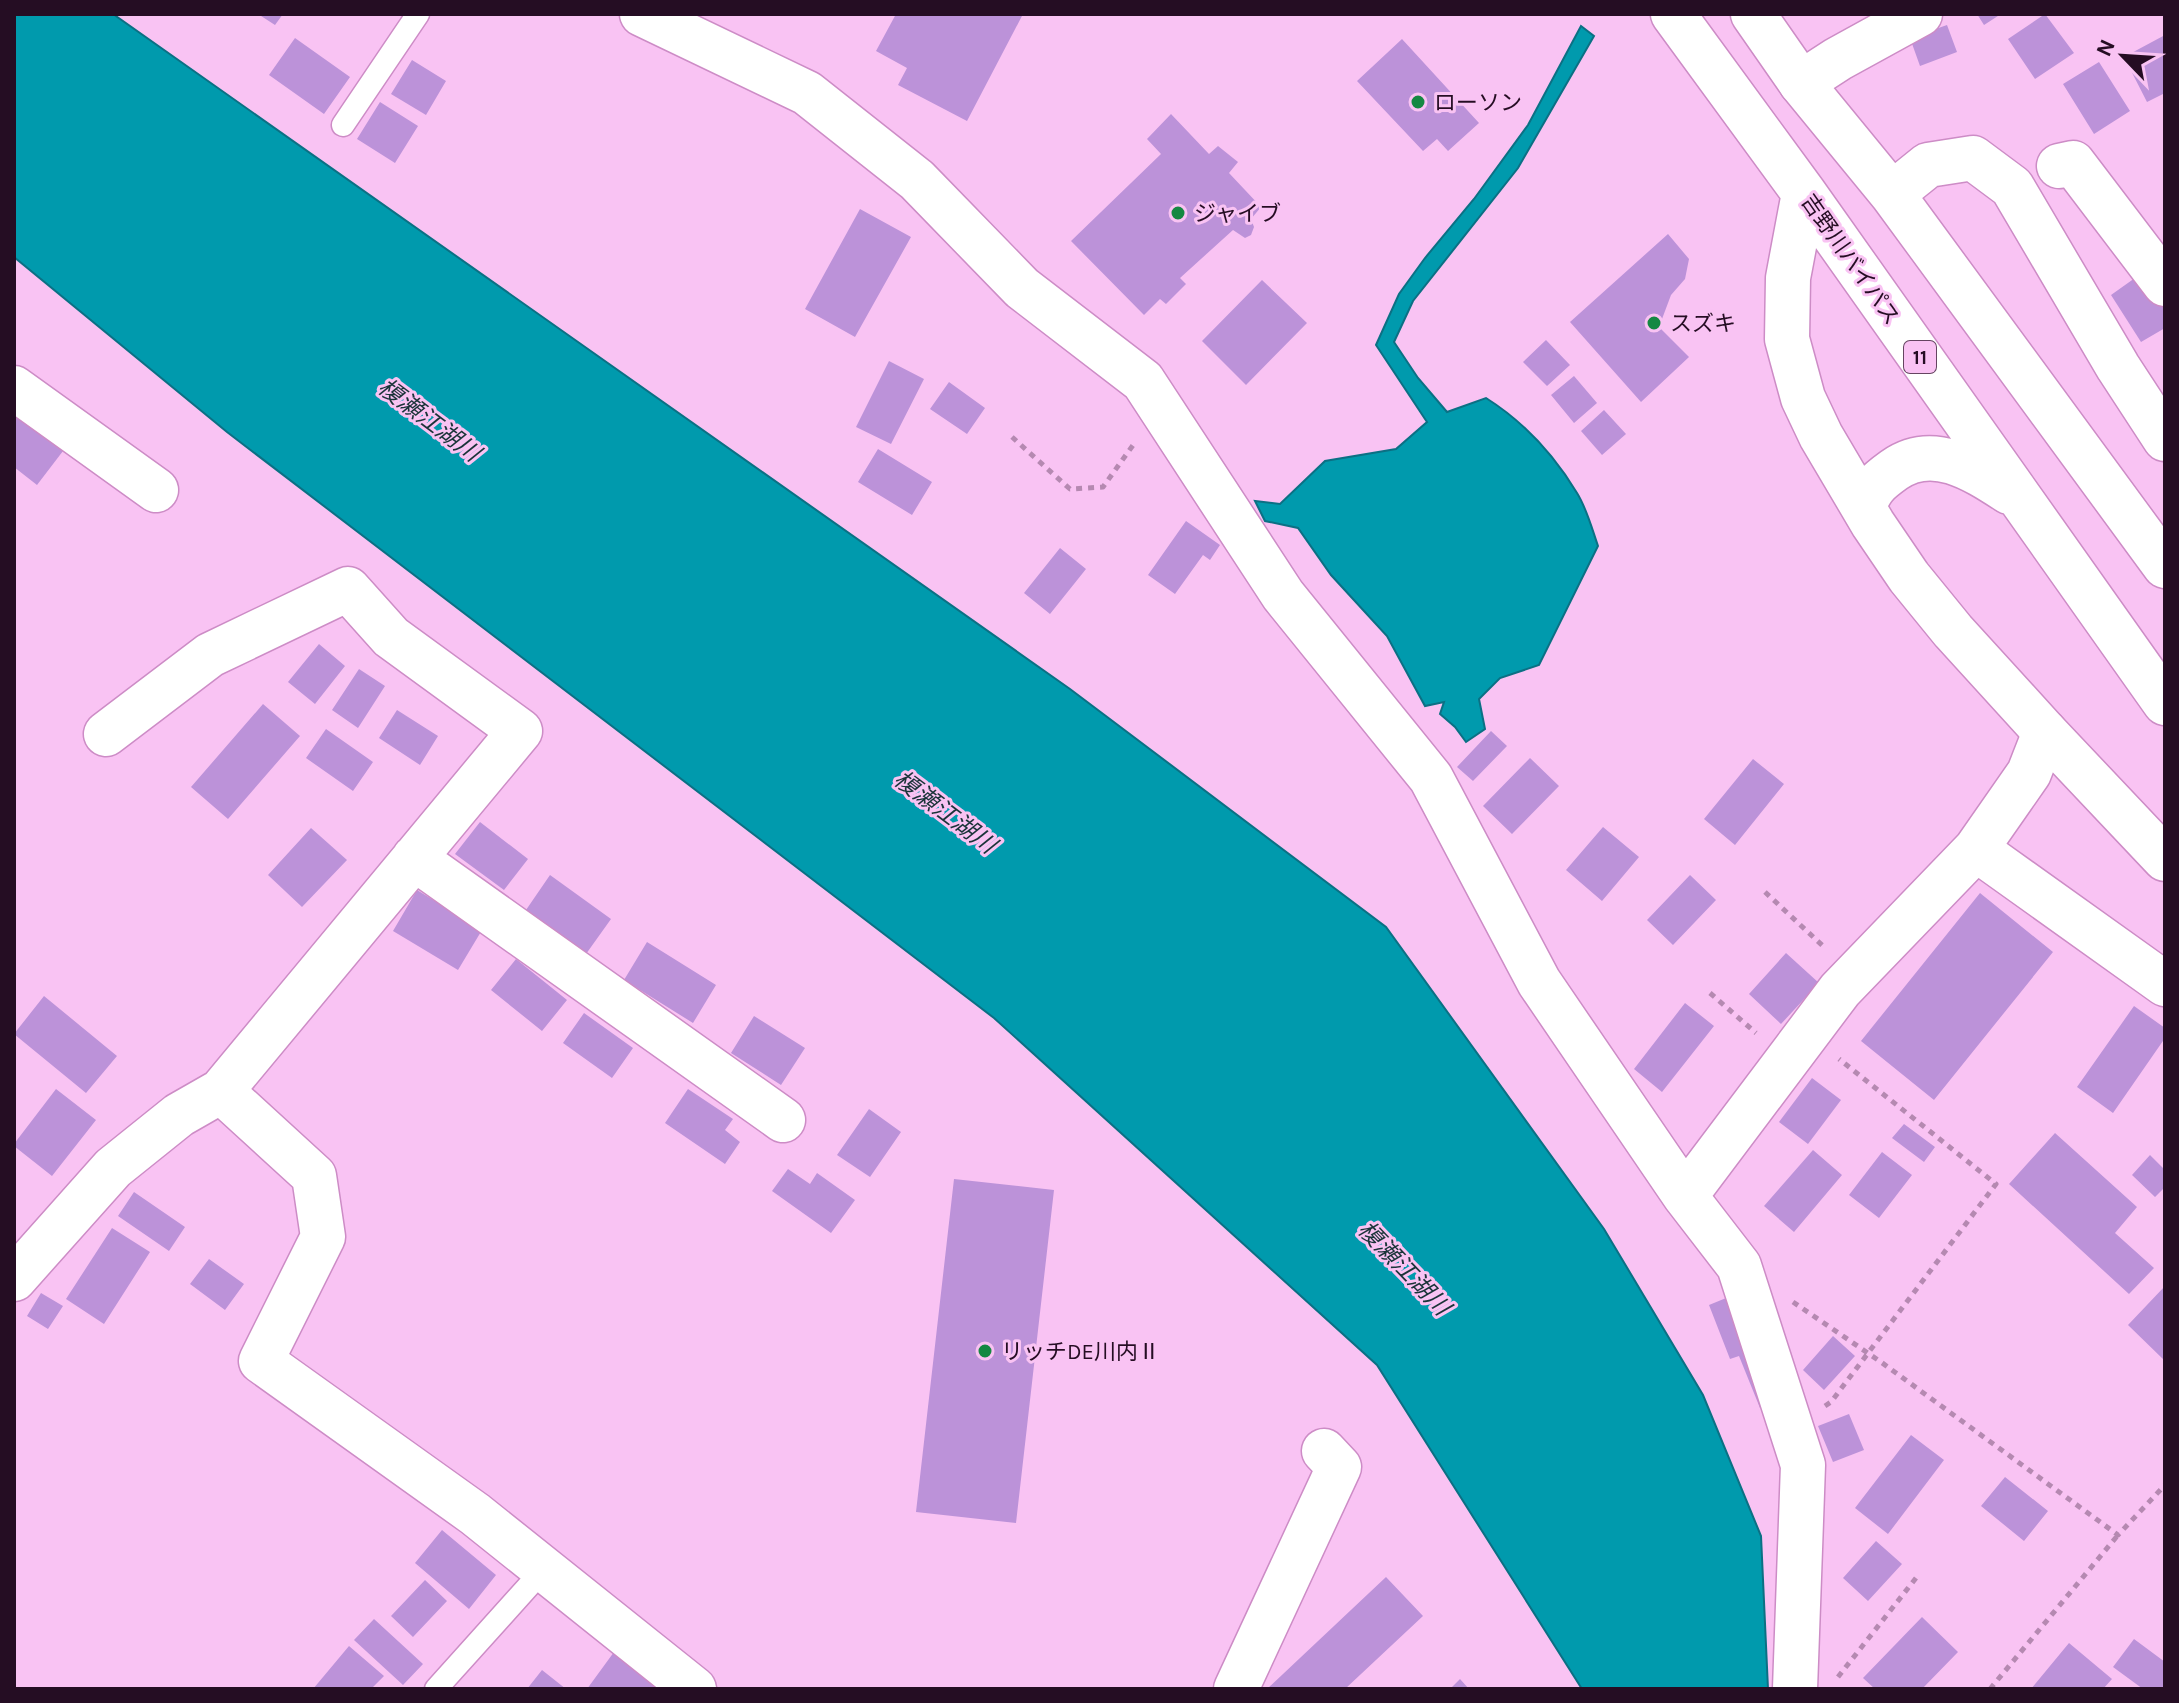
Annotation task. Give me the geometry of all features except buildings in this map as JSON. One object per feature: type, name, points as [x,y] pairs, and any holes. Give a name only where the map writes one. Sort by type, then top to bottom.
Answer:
[{"type":"main road","points":[[642,14],[807,93],[917,180],[1022,288],[1143,381],[1283,595],[1431,778],[1539,982],[1685,1196],[1739,1266],[1803,1465],[1795,1689]]},
{"type":"main road","name":"吉野川バイパス","points":[[1673,14],[1804,193],[2165,703]]},
{"type":"main road","points":[[1753,14],[1801,83],[1892,194],[2165,566]]},
{"type":"main road","points":[[1801,83],[1920,14]]},
{"type":"main road","points":[[1892,194],[1928,165],[1973,158],[2012,187],[2118,367],[2165,439]]},
{"type":"main road","points":[[2059,166],[2073,163],[2165,284]]},
{"type":"main road","points":[[1804,193],[1788,278],[1787,339],[1803,398],[1821,436],[1909,577],[1953,631],[2165,859]]},
{"type":"main road","points":[[14,388],[156,490]]},
{"type":"main road","points":[[1863,507],[1873,485],[1907,460],[1940,457],[1976,471],[2020,499]]},
{"type":"main road","points":[[14,1279],[113,1168],[179,1115],[221,1091],[520,731],[391,637],[348,589],[210,655],[106,734]]},
{"type":"main road","points":[[1685,1196],[1840,990],[1976,849],[2029,773],[2045,732]]},
{"type":"main road","points":[[1976,849],[2165,984]]},
{"type":"main road","points":[[414,858],[783,1120]]},
{"type":"main road","points":[[221,1091],[314,1176],[317,1191],[323,1237],[261,1361],[475,1514],[694,1689]]},
{"type":"main road","points":[[1236,1689],[1339,1467],[1324,1451]]},
{"type":"lane","points":[[343,125],[418,14]]},
{"type":"lane","points":[[436,1689],[544,1569]]},
{"type":"path","points":[[1012,437],[1070,489],[1103,487],[1160,407]]},
{"type":"path","points":[[1765,892],[1854,975]]},
{"type":"path","points":[[1710,993],[1797,1046],[1996,1184],[1831,1402],[1790,1425]]},
{"type":"path","points":[[1791,1301],[2118,1535]]},
{"type":"path","points":[[1990,1689],[2118,1535],[2165,1485]]},
{"type":"path","points":[[1828,1689],[1916,1578]]},
{"type":"water","name":"榎瀬江湖川","points":[[14,14],[113,14],[1070,689],[1386,927],[1604,1229],[1703,1395],[1761,1536],[1768,1689],[1582,1689],[1377,1365],[994,1018],[227,432],[14,257]]},
{"type":"water","points":[[1581,26],[1594,36],[1518,168],[1413,301],[1394,342],[1418,378],[1447,412],[1486,398],[1537,440],[1577,493],[1598,546],[1539,665],[1500,678],[1479,699],[1485,729],[1466,742],[1440,714],[1444,702],[1425,706],[1387,636],[1331,575],[1298,528],[1265,521],[1255,501],[1280,504],[1325,461],[1396,449],[1427,422],[1376,345],[1399,294],[1528,125]]},
{"type":"place","name":"ローソン","points":[[1418,102]]},
{"type":"place","name":"ジャイブ","points":[[1178,213]]},
{"type":"place","name":"スズキ","points":[[1654,323]]},
{"type":"place","name":"リッチDE川内Ⅱ","points":[[985,1351]]}]
